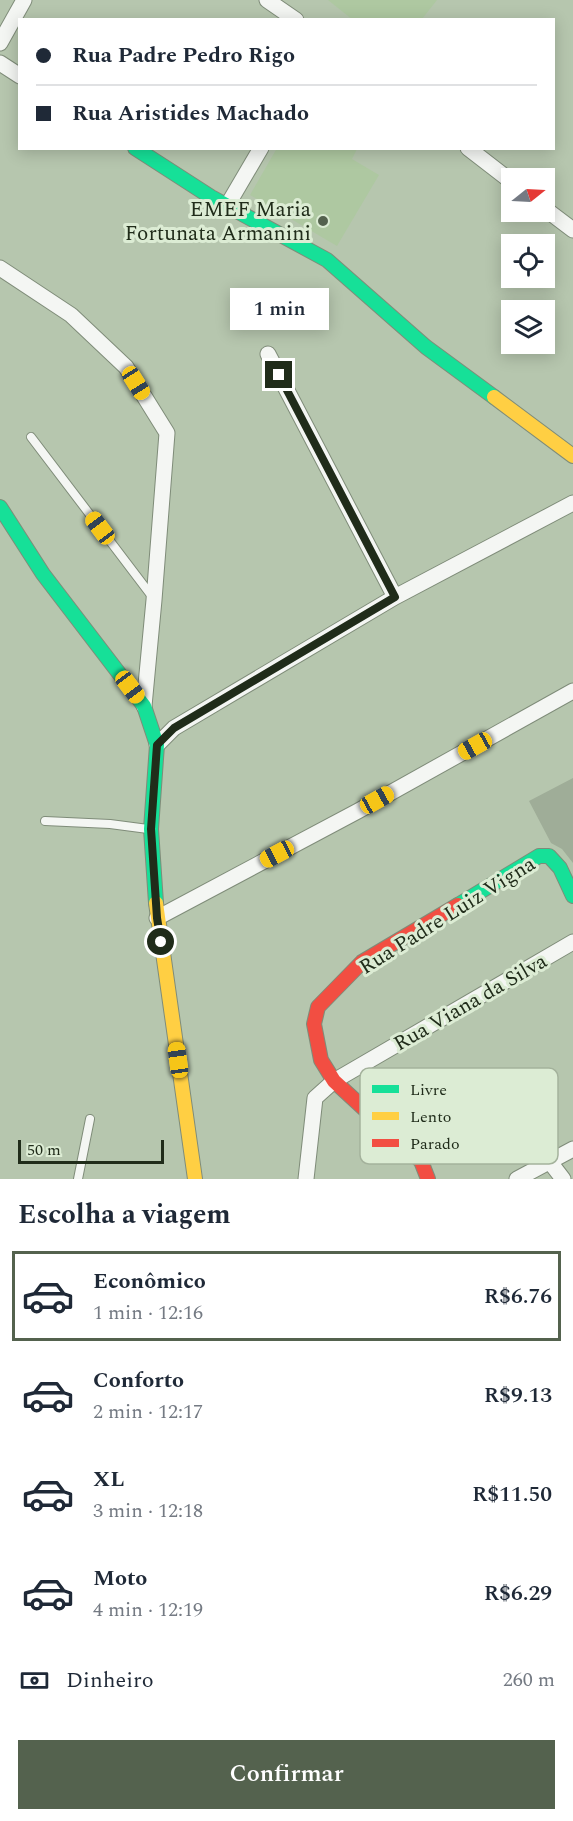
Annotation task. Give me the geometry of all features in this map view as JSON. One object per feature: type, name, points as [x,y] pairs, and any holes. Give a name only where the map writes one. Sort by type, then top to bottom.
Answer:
[{"type":"street","points":[[0,43],[24,0]]},
{"type":"street","points":[[267,0],[293,18]]},
{"type":"street","points":[[0,63],[18,75]]},
{"type":"street","points":[[138,150],[227,206],[327,260],[426,347],[573,456]]},
{"type":"street","points":[[227,206],[260,150]]},
{"type":"street","points":[[471,150],[501,174]]},
{"type":"street","points":[[555,216],[573,230]]},
{"type":"street","points":[[0,268],[71,315],[126,367],[167,433],[144,706]]},
{"type":"street","points":[[268,354],[395,597]]},
{"type":"street","points":[[157,745],[174,728],[395,597],[573,503]]},
{"type":"street","points":[[0,507],[43,574],[144,706],[157,745],[151,829],[157,918],[195,1179]]},
{"type":"street","points":[[157,918],[358,811],[573,691]]},
{"type":"street","name":"Rua Padre Luiz Vigna","points":[[334,1081],[321,1060],[314,1024],[318,1006],[362,962],[539,856],[549,856],[554,859],[573,896]]},
{"type":"street","name":"Rua Viana da Silva","points":[[306,1179],[315,1098],[334,1081],[573,942]]},
{"type":"street","points":[[334,1081],[360,1105]]},
{"type":"street","points":[[558,1157],[573,1149]]},
{"type":"street","points":[[422,1164],[428,1179]]},
{"type":"street","points":[[517,1179],[546,1164]]},
{"type":"street","points":[[551,1164],[562,1179]]},
{"type":"lane","points":[[31,437],[154,600]]},
{"type":"lane","points":[[45,820],[151,829]]},
{"type":"lane","points":[[78,1179],[90,1119]]},
{"type":"shaded area","points":[[328,0],[437,0],[423,18],[350,18]]},
{"type":"shaded area","name":"EMEF Maria Fortunata Armanini","points":[[276,150],[356,150],[352,159],[379,175],[337,246],[250,195]]},
{"type":"building","points":[[573,778],[573,863],[562,849],[551,843],[529,801]]},
{"type":"traffic: fast","points":[[138,150],[211,197],[327,260],[426,347],[494,397]]},
{"type":"traffic: fast","points":[[0,507],[43,574],[144,706],[157,745],[151,829],[156,903]]},
{"type":"traffic: fast","points":[[458,905],[539,856],[549,856],[560,868],[573,896]]},
{"type":"traffic: slow","points":[[494,397],[573,456]]},
{"type":"traffic: slow","points":[[156,903],[195,1179]]},
{"type":"traffic: jam","points":[[360,1105],[334,1081],[321,1060],[314,1024],[318,1007],[362,962],[458,905]]},
{"type":"traffic: jam","points":[[422,1164],[428,1179]]},
{"type":"place","name":"EMEF Maria Fortunata Armanini","points":[[323,221]]},
{"type":"route","points":[[161,942],[157,918],[151,829],[157,745],[174,728],[395,597],[279,375]]}]
